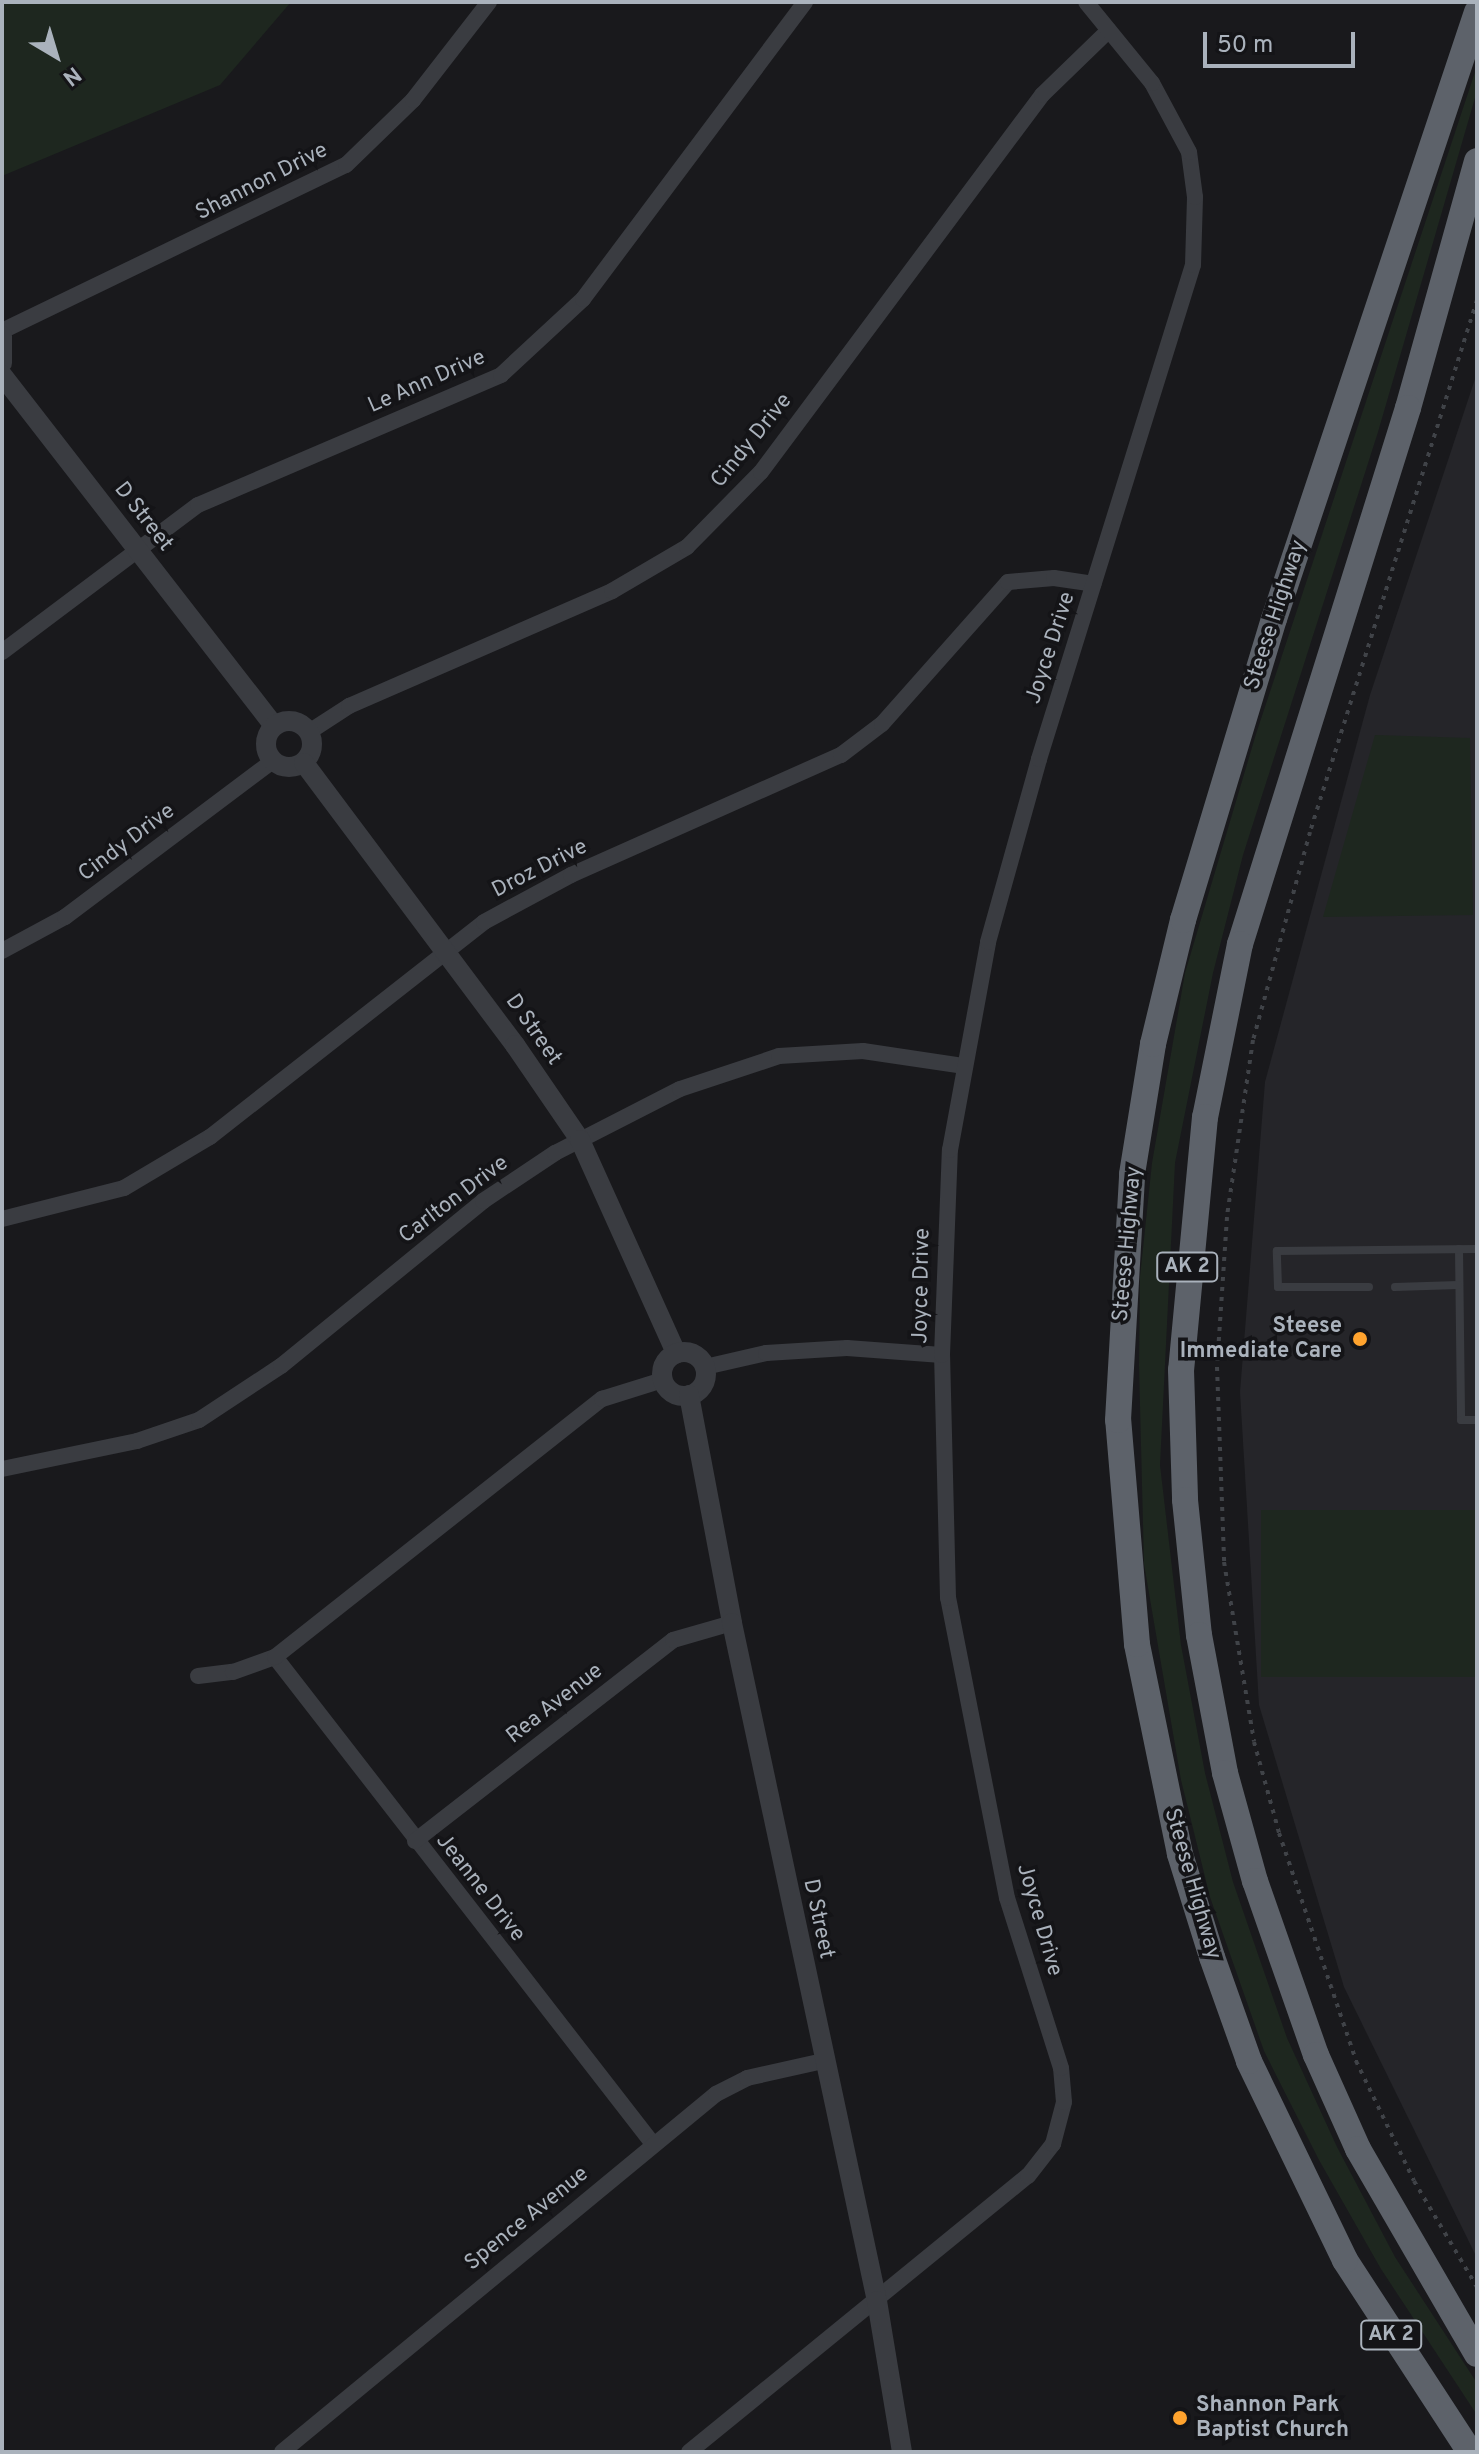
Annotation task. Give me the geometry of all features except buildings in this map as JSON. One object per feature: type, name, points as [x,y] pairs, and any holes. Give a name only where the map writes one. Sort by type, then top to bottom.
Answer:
[{"type":"highway","name":"Steese Highway","points":[[1470,2452],[1339,2249],[1249,2061],[1212,1957],[1180,1854],[1137,1644],[1118,1420],[1132,1174],[1153,1044],[1183,920],[1274,619],[1477,12]]},
{"type":"highway","name":"AK 2","points":[[1477,161],[1408,408],[1240,944],[1205,1117],[1181,1370],[1185,1500],[1199,1635],[1225,1773],[1255,1881],[1305,2027],[1358,2149],[1477,2354]]},
{"type":"street","name":"Shannon Drive","points":[[2,334],[346,165],[413,100],[489,2]]},
{"type":"street","name":"Le Ann Drive","points":[[2,652],[198,505],[501,375],[583,299],[805,2]]},
{"type":"street","name":"Joyce Drive","points":[[689,2452],[1028,2176],[1053,2144],[1064,2102],[1061,2068],[997,1853],[948,1598],[942,1355],[950,1150],[988,942],[1193,265],[1195,197],[1189,152],[1152,83],[1086,2]]},
{"type":"street","name":"Cindy Drive","points":[[309,732],[349,706],[612,591],[687,547],[761,472],[1042,95],[1109,30]]},
{"type":"street","points":[[2,334],[2,363]]},
{"type":"street","name":"D Street","points":[[2,375],[274,726]]},
{"type":"street","name":"Droz Drive","points":[[2,1219],[124,1188],[210,1137],[445,949],[571,875],[841,755],[882,724],[1008,582],[1054,578],[1094,584]]},
{"type":"street","points":[[297,722],[309,732],[313,745],[304,763],[284,767],[273,761],[266,740],[274,726],[297,722]]},
{"type":"street","name":"Cindy Drive","points":[[2,951],[65,917],[273,761]]},
{"type":"street","name":"D Street","points":[[304,763],[445,949],[580,1140],[676,1353]]},
{"type":"street","name":"Carlton Drive","points":[[2,1469],[137,1441],[210,1414],[281,1366],[483,1201],[580,1140],[680,1089],[779,1056],[863,1051],[963,1066]]},
{"type":"street","points":[[705,1367],[766,1353],[847,1348],[942,1355]]},
{"type":"street","points":[[676,1353],[691,1353],[705,1367],[701,1388],[689,1395],[675,1394],[663,1380],[665,1363],[676,1353]]},
{"type":"street","points":[[198,1676],[233,1672],[275,1657],[602,1399],[663,1380]]},
{"type":"street","name":"D Street","points":[[689,1395],[732,1623],[823,2061],[877,2301],[902,2452]]},
{"type":"street","name":"Rea Avenue","points":[[415,1841],[673,1640],[732,1623]]},
{"type":"street","name":"Jeanne Drive","points":[[275,1657],[653,2144]]},
{"type":"street","name":"Spence Avenue","points":[[282,2452],[716,2094],[747,2078],[823,2061]]},
{"type":"lane","points":[[1459,1249],[1461,1420],[1477,1420]]},
{"type":"lane","points":[[1369,1287],[1278,1287],[1277,1251],[1477,1249]]},
{"type":"lane","points":[[1395,1287],[1458,1285]]},
{"type":"shaded area","points":[[2,2],[291,2],[220,85],[2,176]]},
{"type":"shaded area","points":[[1477,66],[1477,91],[1378,432],[1243,855],[1213,973],[1175,1163],[1160,1465],[1181,1645],[1205,1773],[1233,1882],[1287,2038],[1337,2147],[1395,2257],[1477,2383],[1477,2415],[1381,2269],[1319,2160],[1264,2051],[1210,1897],[1181,1780],[1144,1564],[1139,1365],[1140,1277],[1152,1163],[1185,973],[1256,734]]},
{"type":"shaded area","points":[[1477,373],[1477,2258],[1344,1987],[1259,1705],[1240,1392],[1265,1082],[1370,695]]},
{"type":"shaded area","points":[[1375,735],[1470,738],[1473,915],[1323,917]]},
{"type":"shaded area","points":[[1261,1510],[1477,1510],[1477,1677],[1261,1677]]},
{"type":"place","name":"Steese Immediate Care","points":[[1360,1339]]},
{"type":"place","name":"Shannon Park Baptist Church","points":[[1180,2418]]}]
